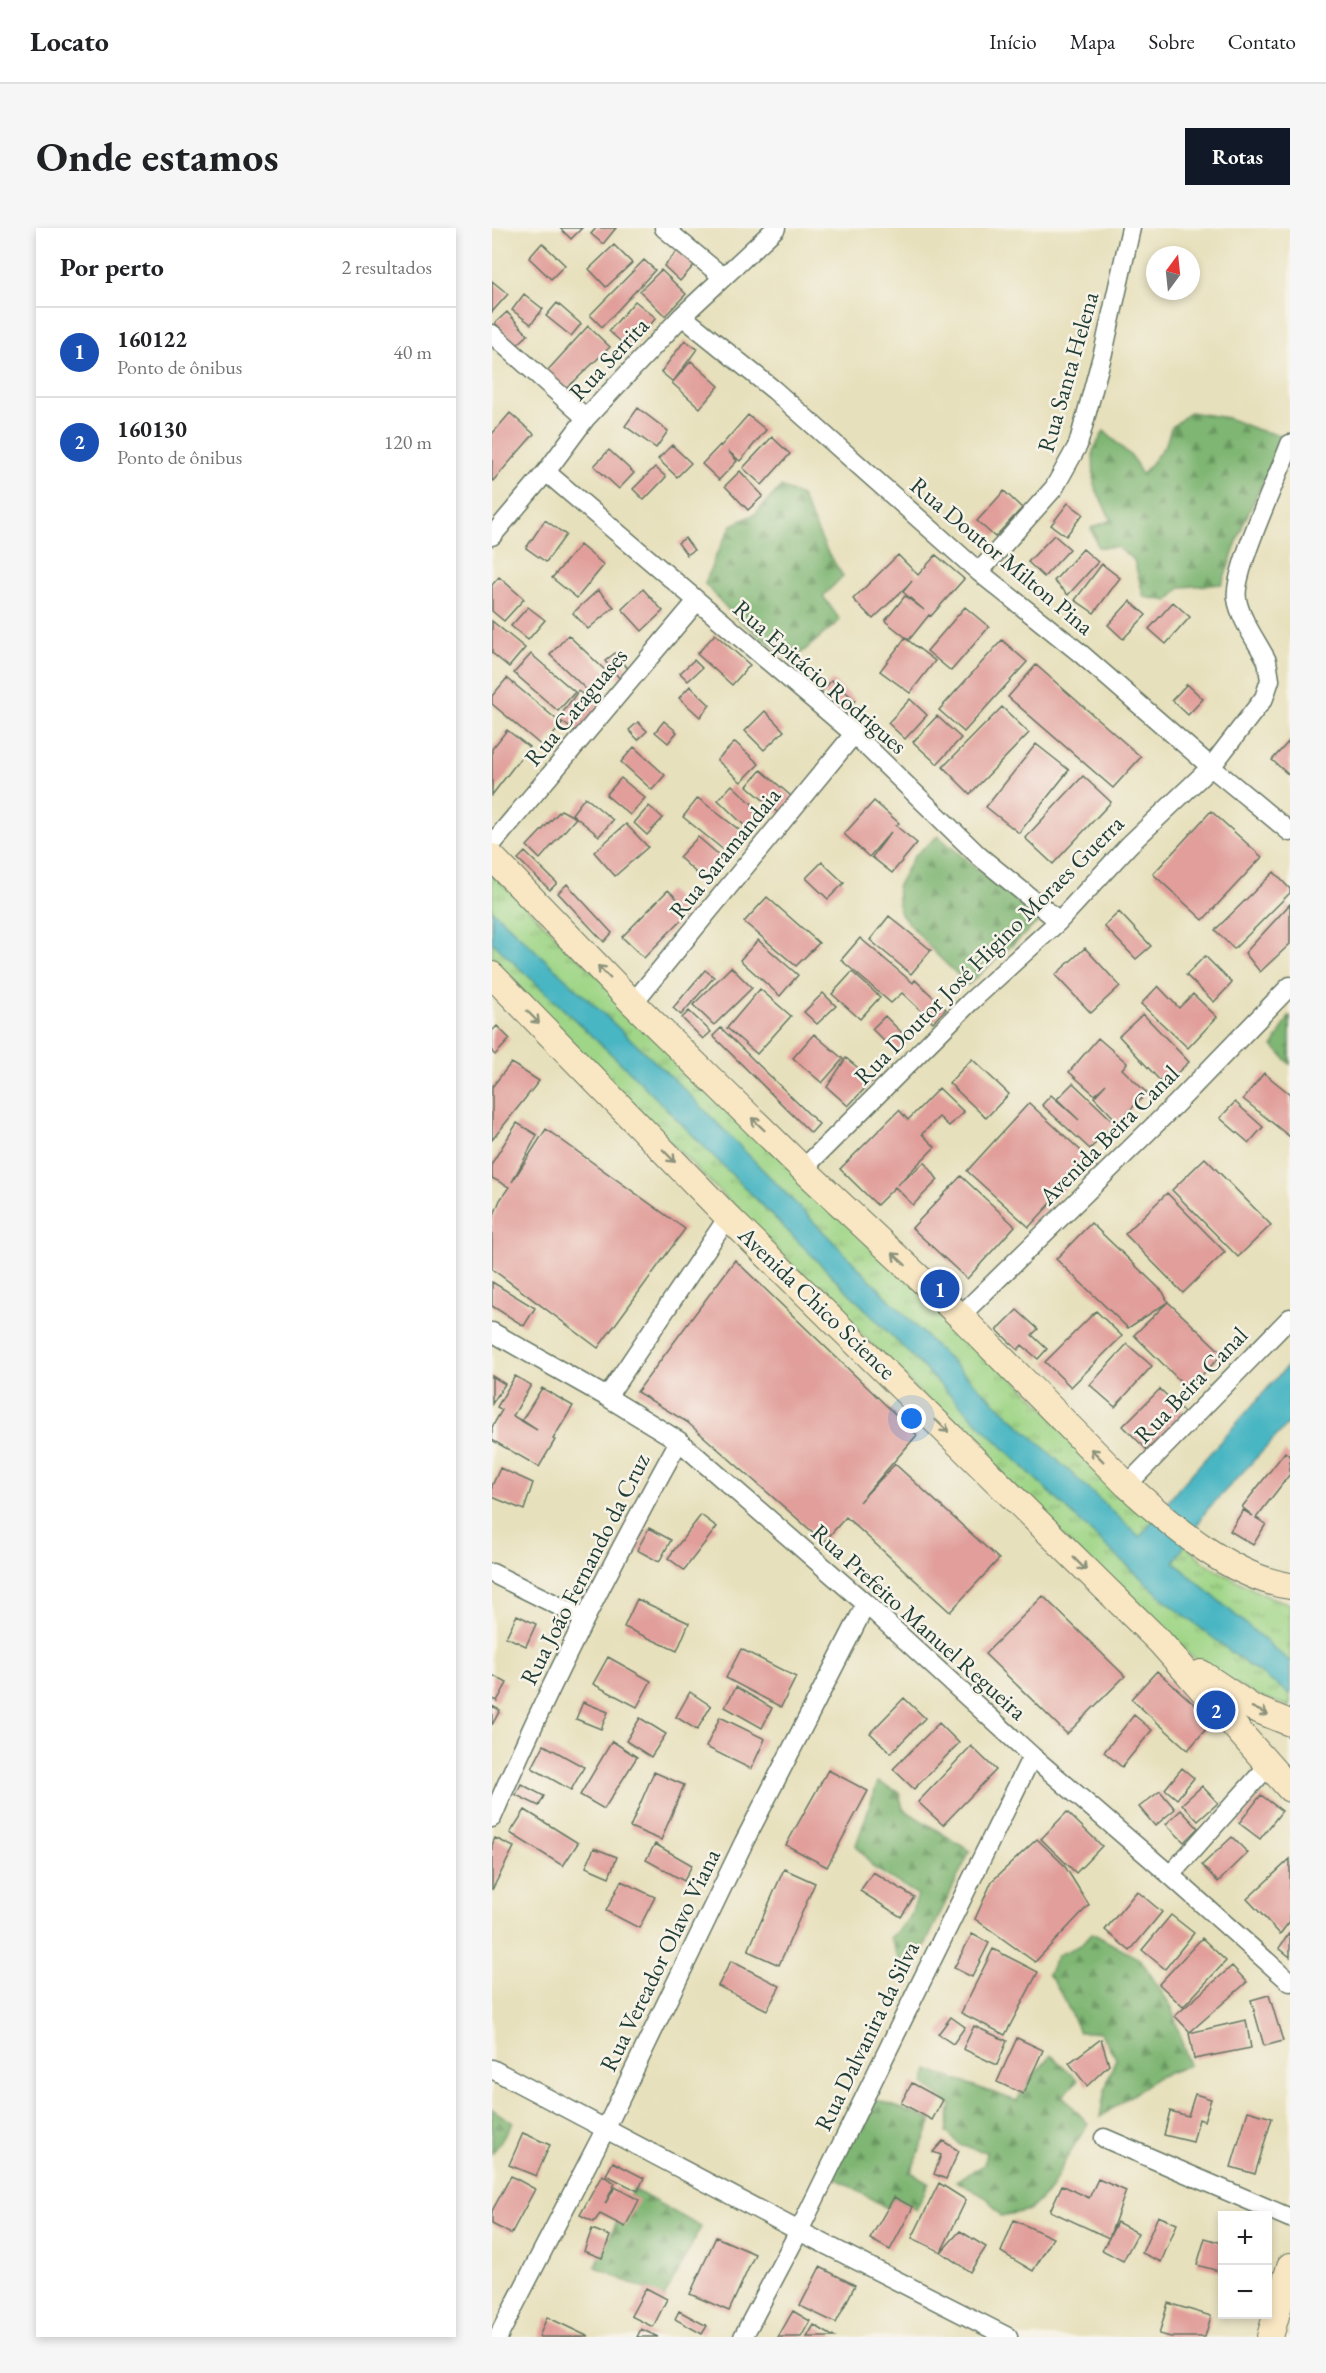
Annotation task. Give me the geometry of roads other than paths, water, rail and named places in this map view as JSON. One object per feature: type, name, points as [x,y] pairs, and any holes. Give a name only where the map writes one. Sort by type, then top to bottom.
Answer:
[{"type":"main road","points":[[492,857],[633,1003],[803,1169],[960,1316],[1127,1485],[1191,1538],[1235,1566],[1283,1587]]},
{"type":"main road","name":"Avenida Chico Science","points":[[492,975],[728,1217],[1160,1642],[1290,1789]]},
{"type":"main road","points":[[1160,1642],[1244,1703],[1290,1723]]},
{"type":"main road","points":[[1270,2337],[1290,2266]]},
{"type":"street","points":[[664,228],[723,277]]},
{"type":"street","name":"Rua Serrita","points":[[492,536],[546,472],[586,418],[682,316],[776,228]]},
{"type":"street","name":"Rua Santa Helena","points":[[979,572],[1054,488],[1078,444],[1104,349],[1131,228]]},
{"type":"street","name":"Rua Doutor Milton Pina","points":[[682,316],[774,390],[979,572],[1080,653],[1290,832]]},
{"type":"street","points":[[492,333],[586,418]]},
{"type":"street","name":"Rua Doutor José Higino Moraes Guerra","points":[[803,1169],[969,1003],[1059,921],[1129,845],[1211,767],[1260,705],[1270,680],[1267,661],[1242,614],[1236,593],[1251,541],[1290,444]]},
{"type":"street","name":"Rua Epitácio Rodrigues","points":[[546,472],[854,734],[979,856],[1059,921]]},
{"type":"street","name":"Rua Cataguases","points":[[492,844],[697,601]]},
{"type":"street","name":"Rua Saramandaia","points":[[633,1003],[854,734]]},
{"type":"street","name":"Avenida Beira Canal","points":[[960,1316],[1174,1106],[1290,986]]},
{"type":"street","points":[[608,1397],[728,1217]]},
{"type":"street","name":"Rua Beira Canal","points":[[1127,1485],[1290,1318]]},
{"type":"street","name":"Rua Prefeito Manuel Regueira","points":[[492,1332],[608,1397],[679,1441],[866,1604],[1032,1756],[1290,1982]]},
{"type":"street","name":"Rua João Fernando da Cruz","points":[[492,1818],[531,1726],[621,1546],[679,1441]]},
{"type":"street","points":[[492,1573],[585,1619]]},
{"type":"street","name":"Rua Vereador Olavo Viana","points":[[498,2337],[606,2128],[744,1842],[866,1604]]},
{"type":"street","name":"Rua Dalvanira da Silva","points":[[743,2337],[799,2231],[1032,1756]]},
{"type":"street","points":[[1170,1875],[1268,1766]]},
{"type":"street","points":[[492,2069],[799,2231],[1008,2337]]},
{"type":"street","points":[[1104,2138],[1290,2218]]},
{"type":"water","points":[[492,910],[681,1086],[943,1354],[1140,1537],[1179,1488],[1290,1363],[1290,1422],[1206,1511],[1174,1562],[1290,1662],[1290,1694],[1245,1663],[1166,1601],[989,1434],[628,1070],[492,942]]},
{"type":"place","name":"160122","points":[[940,1289]]},
{"type":"place","name":"160130","points":[[1216,1710]]}]
